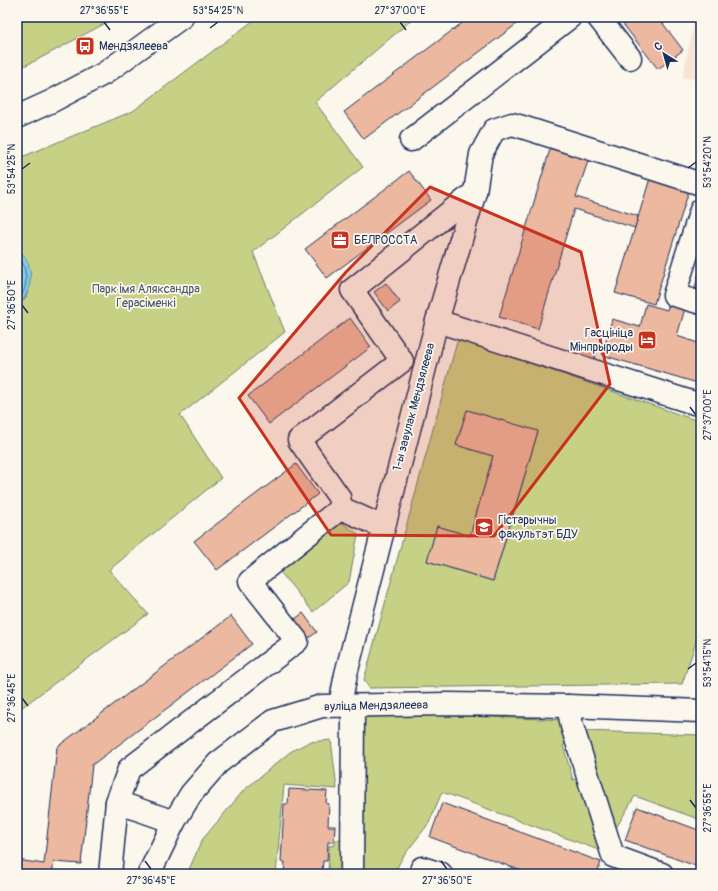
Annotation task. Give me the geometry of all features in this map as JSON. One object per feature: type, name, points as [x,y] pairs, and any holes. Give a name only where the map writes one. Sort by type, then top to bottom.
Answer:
[{"type":"street","points":[[17,117],[52,101],[105,72],[182,17]]},
{"type":"street","points":[[411,140],[570,17]]},
{"type":"street","points":[[598,17],[630,58]]},
{"type":"street","name":"1-ы завулак Мендзялеева","points":[[352,874],[346,706],[382,527],[437,322],[475,192],[481,154],[484,148],[494,130],[512,124],[701,184]]},
{"type":"street","points":[[425,367],[402,361],[352,290],[475,192]]},
{"type":"street","points":[[701,210],[674,295],[701,303]]},
{"type":"street","points":[[437,322],[694,403]]},
{"type":"street","points":[[342,508],[340,497],[299,440],[402,361]]},
{"type":"street","points":[[342,508],[382,527]]},
{"type":"street","points":[[110,874],[117,802],[129,769],[298,640],[250,581],[342,508]]},
{"type":"street","name":"вуліца Мендзялеева","points":[[659,710],[668,702],[701,704]]},
{"type":"street","name":"вуліца Мендзялеева","points":[[149,874],[174,822],[191,794],[218,763],[273,721],[322,706],[448,704],[568,706],[701,711]]},
{"type":"street","points":[[568,706],[572,726],[613,856],[662,874]]},
{"type":"street","points":[[117,802],[174,822]]},
{"type":"street","points":[[420,874],[422,868],[441,874]]},
{"type":"highlighted area","points":[[430,187],[581,252],[610,384],[494,536],[331,535],[239,398],[346,272]]},
{"type":"shaded area","points":[[695,17],[701,17],[701,81],[683,77]]},
{"type":"green space","points":[[17,17],[117,17],[35,61],[17,69]]},
{"type":"green space","name":"Парк імя Аляксандра Герасіменкі","points":[[258,17],[415,17],[315,102],[363,167],[253,252],[285,332],[180,415],[221,478],[109,570],[148,614],[17,711],[17,308],[26,297],[30,286],[27,264],[17,248],[17,159],[133,111]]},
{"type":"green space","points":[[458,338],[701,422],[701,627],[682,684],[369,688],[364,680]],"holes":[[[467,410],[538,432],[493,581],[427,561],[437,526],[470,536],[493,456],[456,445]]]},
{"type":"green space","points":[[338,520],[358,534],[349,582],[313,612],[277,568]]},
{"type":"green space","points":[[360,712],[568,720],[575,741],[563,745],[573,780],[583,778],[604,852],[442,792],[429,823],[402,858],[394,874],[356,874]]},
{"type":"green space","points":[[583,731],[701,735],[701,820],[635,796],[613,833]]},
{"type":"green space","points":[[331,740],[337,789],[284,785],[276,874],[187,874],[202,840],[244,790],[290,752],[309,742]]},
{"type":"green space","points":[[335,840],[341,840],[340,874],[328,874],[329,846],[335,845]]},
{"type":"water","points":[[17,248],[28,262],[30,278],[27,293],[17,308]]},
{"type":"building","points":[[470,17],[526,17],[364,139],[344,112]]},
{"type":"building","points":[[633,17],[658,17],[683,50],[658,69],[623,24]]},
{"type":"building","points":[[551,146],[589,158],[576,197],[638,216],[635,228],[574,209],[538,329],[499,317]]},
{"type":"building","points":[[409,171],[431,200],[327,278],[305,249]]},
{"type":"building","points":[[651,175],[690,187],[654,304],[615,293]]},
{"type":"building","points":[[701,265],[701,290],[695,288]]},
{"type":"building","points":[[386,283],[400,302],[388,311],[374,292]]},
{"type":"building","name":"Гасцініца Мінпрыроды","points":[[670,300],[686,305],[677,336],[701,344],[701,384],[602,355],[612,319],[640,327],[646,304],[667,310]]},
{"type":"building","points":[[350,318],[371,347],[269,424],[248,396]]},
{"type":"building","points":[[580,343],[598,348],[593,363],[576,358]]},
{"type":"building","points":[[467,410],[538,431],[493,581],[427,561],[437,526],[470,536],[493,456],[456,445]]},
{"type":"building","points":[[296,464],[318,494],[217,570],[194,541]]},
{"type":"building","points":[[303,613],[317,632],[306,640],[291,622]]},
{"type":"building","points":[[231,616],[252,644],[92,765],[81,864],[54,862],[52,874],[17,874],[17,860],[44,864],[57,747]]},
{"type":"building","points":[[289,789],[327,791],[326,803],[329,804],[328,826],[335,826],[334,842],[328,842],[327,861],[323,861],[322,874],[284,874],[285,862],[281,862],[284,804],[288,804]]},
{"type":"building","points":[[442,803],[601,862],[597,874],[530,874],[430,837]]},
{"type":"building","points":[[637,807],[701,831],[701,868],[625,840]]},
{"type":"place","name":"Мендзялеева","points":[[85,46]]},
{"type":"place","name":"БЕЛРОССТА","points":[[340,240]]},
{"type":"place","name":"Гасцініца Мінпрыроды","points":[[647,340]]},
{"type":"place","name":"Гістарычны факультэт БДУ","points":[[484,527]]}]
